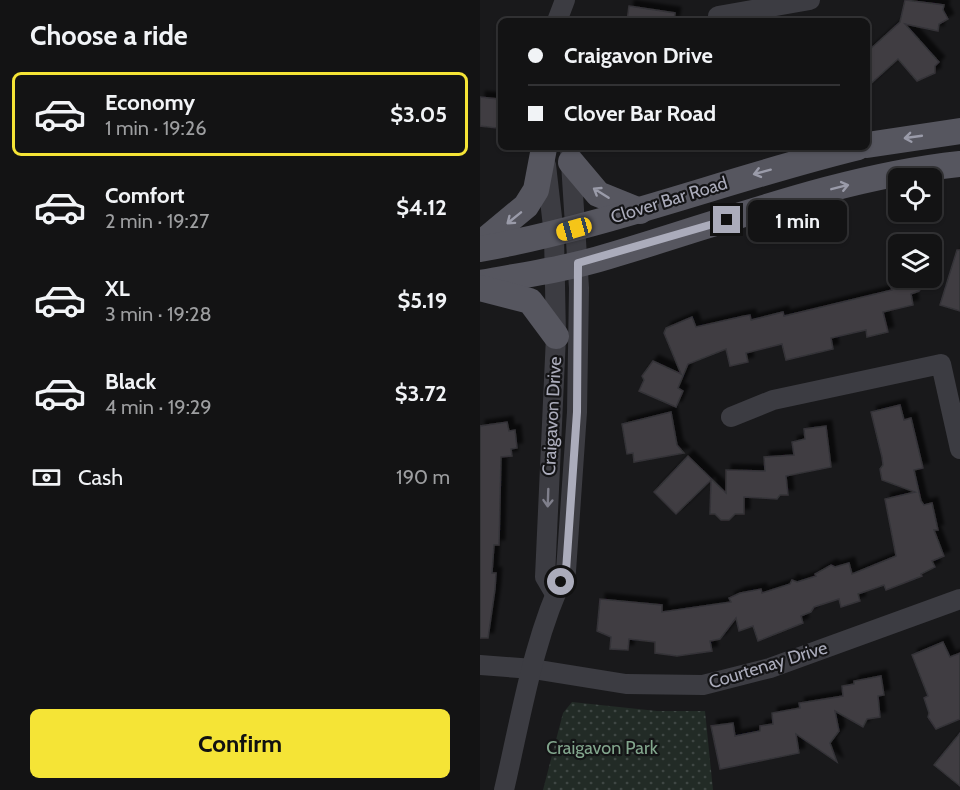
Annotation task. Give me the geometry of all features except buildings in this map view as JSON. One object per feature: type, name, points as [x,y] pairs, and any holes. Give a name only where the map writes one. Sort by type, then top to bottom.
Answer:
[{"type":"main road","points":[[870,145],[960,131]]},
{"type":"main road","points":[[480,244],[526,206],[536,190],[543,150]]},
{"type":"main road","name":"Clover Bar Road","points":[[480,249],[564,232],[640,211],[751,175],[847,150]]},
{"type":"main road","points":[[570,154],[598,194],[640,211]]},
{"type":"main road","name":"Clover Bar Road","points":[[480,283],[606,257],[779,202],[924,168],[960,164]]},
{"type":"main road","points":[[480,288],[530,301],[556,336]]},
{"type":"street","points":[[718,16],[810,0]]},
{"type":"street","points":[[545,150],[564,232]]},
{"type":"street","points":[[564,232],[570,154]]},
{"type":"street","name":"Craigavon Drive","points":[[504,790],[533,669],[555,594],[566,571],[577,412],[564,232]]},
{"type":"street","name":"Craigavon Drive","points":[[555,594],[545,577],[556,336],[567,266]]},
{"type":"street","points":[[731,417],[772,400],[941,364],[960,449]]},
{"type":"street","name":"Courtenay Drive","points":[[480,665],[533,669],[626,684],[703,685],[770,668],[960,599]]},
{"type":"green space","name":"Craigavon Park","points":[[572,702],[657,711],[705,711],[713,790],[543,790],[563,713]]},
{"type":"route","points":[[561,582],[566,571],[577,412],[578,263],[606,257],[727,220]]}]
